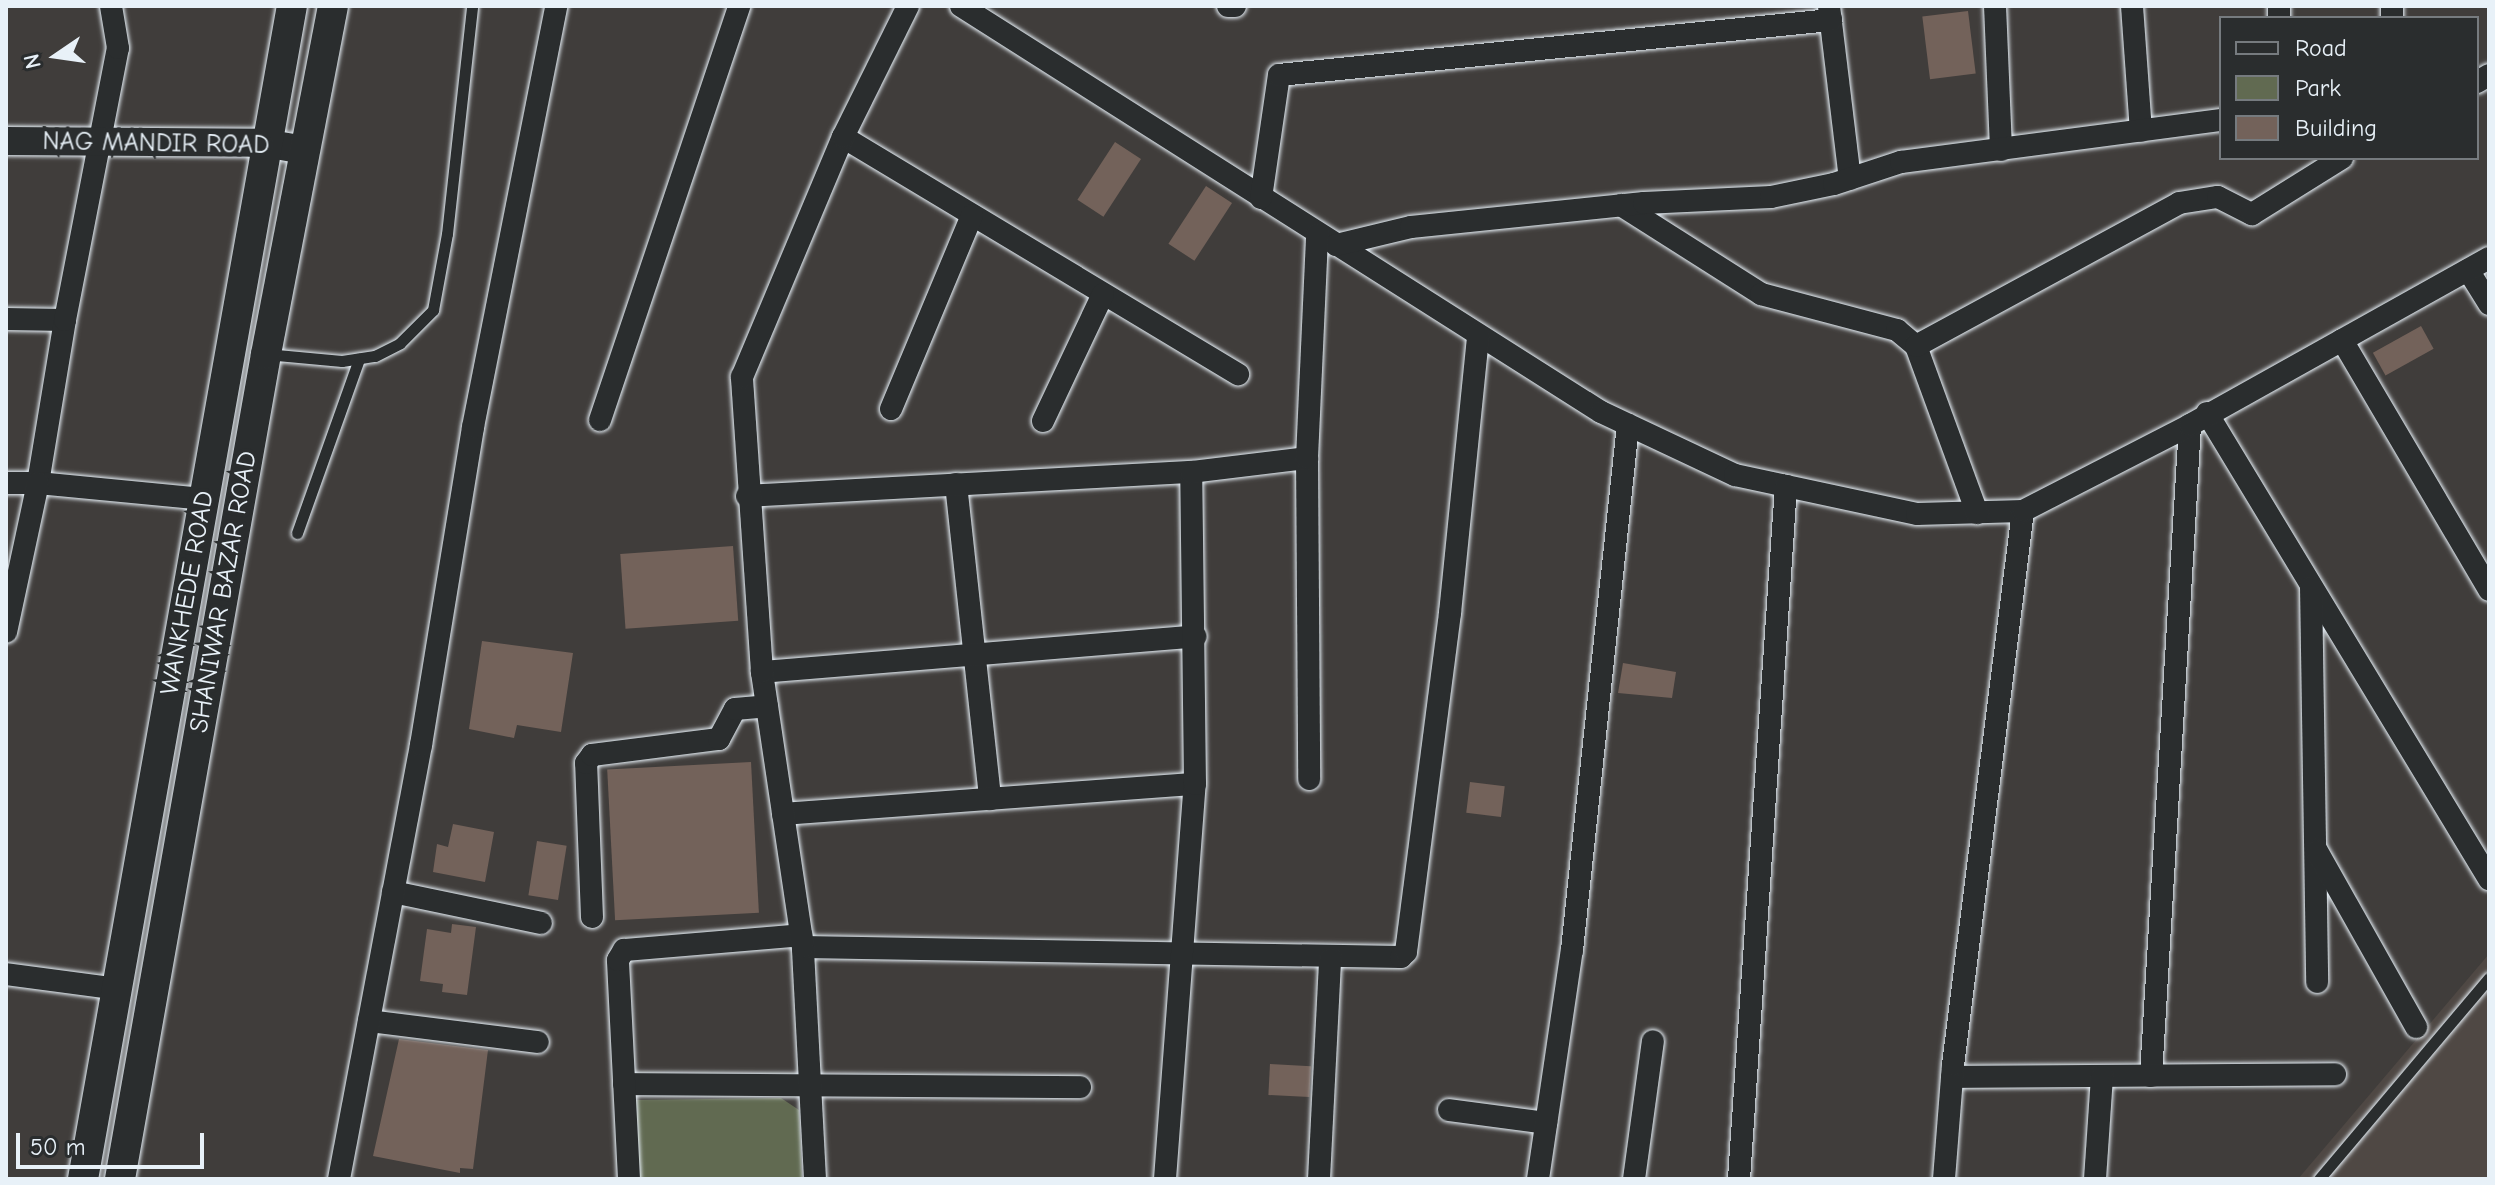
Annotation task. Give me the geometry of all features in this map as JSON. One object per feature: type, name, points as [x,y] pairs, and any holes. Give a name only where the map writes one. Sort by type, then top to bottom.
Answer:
[{"type":"main road","name":"WANKHEDE ROAD","points":[[83,1179],[205,499],[264,143],[292,6]]},
{"type":"main road","name":"SHANIWAR BAZAR ROAD","points":[[120,1179],[266,354],[333,6]]},
{"type":"street","points":[[6,632],[38,483],[65,320],[118,48],[111,6]]},
{"type":"street","points":[[345,1178],[369,1021],[473,427],[556,6]]},
{"type":"street","points":[[600,420],[739,6]]},
{"type":"street","points":[[815,1179],[802,941],[762,672],[747,496],[742,377],[843,137],[908,6]]},
{"type":"street","points":[[961,6],[1326,240],[1628,425],[1735,475],[1917,514],[2023,511],[2198,419],[2489,258]]},
{"type":"street","points":[[1228,6],[1235,6]]},
{"type":"street","points":[[1995,6],[2001,150]]},
{"type":"street","points":[[2132,6],[2141,131]]},
{"type":"street","points":[[1261,198],[1279,75],[1830,13],[1850,179]]},
{"type":"street","points":[[1326,240],[1411,227],[1621,205],[1771,197],[1850,179],[1901,162],[2219,120]]},
{"type":"street","points":[[843,137],[1238,374]]},
{"type":"street","name":"NAG MANDIR ROAD","points":[[6,141],[264,143],[305,150]]},
{"type":"street","points":[[1916,346],[2179,203],[2218,197],[2252,214],[2339,160]]},
{"type":"street","points":[[1621,205],[1761,294],[1897,330],[1916,346],[1977,513]]},
{"type":"street","points":[[891,409],[972,215]]},
{"type":"street","points":[[1309,779],[1307,458],[1326,240]]},
{"type":"street","points":[[2468,270],[2489,304]]},
{"type":"street","points":[[1043,421],[1103,294]]},
{"type":"street","points":[[6,319],[65,320]]},
{"type":"street","points":[[629,1179],[618,960],[624,950],[802,941],[1330,959],[1394,959],[1406,952],[1450,613],[1478,335]]},
{"type":"street","points":[[2342,340],[2489,590]]},
{"type":"street","points":[[2198,419],[2311,584],[2489,879]]},
{"type":"street","points":[[2151,1076],[2198,419]]},
{"type":"street","points":[[1538,1179],[1572,950],[1628,425]]},
{"type":"street","points":[[747,496],[1191,472],[1307,458]]},
{"type":"street","points":[[1165,1179],[1179,952],[1195,784],[1196,636],[1191,472]]},
{"type":"street","points":[[6,483],[38,483],[205,499]]},
{"type":"street","points":[[956,484],[977,651],[990,799]]},
{"type":"street","points":[[1739,1179],[1786,486]]},
{"type":"street","points":[[1944,1179],[1952,1077],[2023,511]]},
{"type":"street","points":[[2311,584],[2317,982]]},
{"type":"street","points":[[762,672],[977,651],[1196,636]]},
{"type":"street","points":[[592,917],[586,763],[592,755],[719,739],[735,709],[767,706]]},
{"type":"street","points":[[783,814],[1195,784]]},
{"type":"street","points":[[2315,846],[2416,1027]]},
{"type":"street","points":[[393,892],[541,923]]},
{"type":"street","points":[[1319,1179],[1330,959]]},
{"type":"street","points":[[6,974],[118,989]]},
{"type":"street","points":[[369,1021],[538,1042]]},
{"type":"street","points":[[1634,1179],[1653,1041]]},
{"type":"street","points":[[1952,1077],[2335,1074]]},
{"type":"street","points":[[2095,1179],[2102,1076]]},
{"type":"street","points":[[624,1084],[810,1089],[1080,1087]]},
{"type":"street","points":[[1449,1110],[1546,1123]]},
{"type":"lane","points":[[266,354],[359,359],[400,343],[433,310],[447,234],[472,6]]},
{"type":"lane","points":[[297,533],[359,359]]},
{"type":"lane","points":[[2319,1179],[2489,978]]},
{"type":"shaded area","points":[[2489,954],[2489,1179],[2298,1179]]},
{"type":"green space","points":[[781,1098],[799,1110],[802,1179],[640,1179],[636,1100]]},
{"type":"building","points":[[1968,11],[1976,74],[1930,79],[1922,17]]},
{"type":"building","points":[[1115,142],[1141,159],[1103,217],[1077,200]]},
{"type":"building","points":[[1206,186],[1232,203],[1194,261],[1168,244]]},
{"type":"building","points":[[2421,326],[2434,349],[2386,375],[2373,353]]},
{"type":"building","points":[[733,546],[738,621],[626,629],[620,554]]},
{"type":"building","points":[[482,641],[573,653],[561,732],[517,725],[514,738],[469,729]]},
{"type":"building","points":[[1623,663],[1676,672],[1672,698],[1618,693]]},
{"type":"building","points":[[751,762],[759,913],[615,920],[607,770]]},
{"type":"building","points":[[1470,782],[1505,786],[1501,817],[1466,813]]},
{"type":"building","points":[[453,824],[494,832],[485,882],[433,872],[437,844],[448,847]]},
{"type":"building","points":[[537,841],[567,846],[558,900],[528,895]]},
{"type":"building","points":[[452,924],[476,927],[467,995],[442,992],[443,984],[420,981],[427,929],[451,933]]},
{"type":"building","points":[[399,1039],[488,1050],[473,1169],[460,1168],[460,1173],[373,1156]]},
{"type":"building","points":[[1270,1064],[1311,1066],[1309,1097],[1268,1095]]}]
